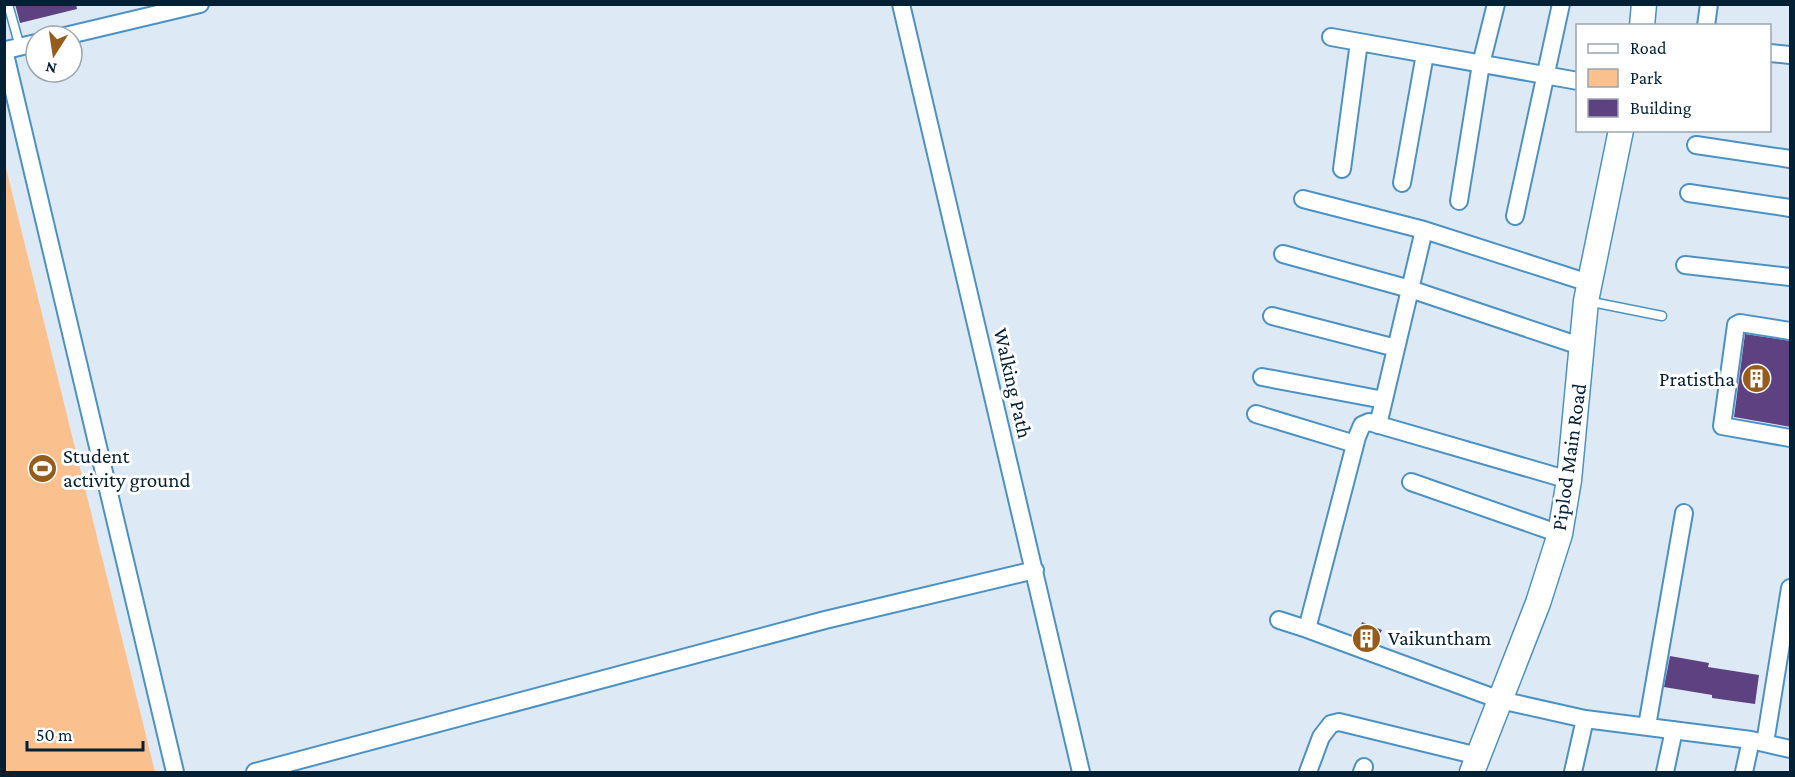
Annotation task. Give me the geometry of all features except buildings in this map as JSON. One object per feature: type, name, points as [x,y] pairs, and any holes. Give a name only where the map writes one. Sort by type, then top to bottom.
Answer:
[{"type":"street","points":[[84,31],[200,4]]},
{"type":"street","name":"Walking Path","points":[[901,4],[1081,772]]},
{"type":"street","points":[[1459,201],[1481,64],[1496,4]]},
{"type":"street","points":[[1515,216],[1561,4]]},
{"type":"street","points":[[1642,24],[1644,4]]},
{"type":"street","points":[[1706,24],[1709,4]]},
{"type":"street","points":[[1331,37],[1576,81]]},
{"type":"street","points":[[1342,169],[1359,42]]},
{"type":"street","points":[[16,47],[175,772]]},
{"type":"street","points":[[1771,53],[1791,56]]},
{"type":"street","points":[[1402,183],[1425,54]]},
{"type":"street","name":"Piplod Main Road","points":[[1475,764],[1538,603],[1560,534],[1569,480],[1588,292],[1621,132]]},
{"type":"street","points":[[1696,145],[1791,159]]},
{"type":"street","points":[[1689,193],[1791,208]]},
{"type":"street","points":[[1303,199],[1424,230],[1588,292]]},
{"type":"street","points":[[1378,425],[1424,230]]},
{"type":"street","points":[[1284,254],[1410,289],[1583,346]]},
{"type":"street","points":[[1685,265],[1791,277]]},
{"type":"street","points":[[1272,316],[1396,348]]},
{"type":"street","points":[[1791,330],[1740,323],[1736,325],[1722,426],[1791,438]]},
{"type":"street","points":[[1263,377],[1384,400]]},
{"type":"street","points":[[1256,414],[1355,444]]},
{"type":"street","points":[[1307,629],[1362,424],[1369,422],[1569,480]]},
{"type":"street","points":[[1411,482],[1560,534]]},
{"type":"street","points":[[1647,726],[1684,513]]},
{"type":"street","points":[[255,772],[825,620],[1034,571]]},
{"type":"street","points":[[1744,772],[1758,742],[1791,588]]},
{"type":"street","points":[[1279,620],[1500,700],[1585,719],[1758,742],[1791,749]]},
{"type":"street","points":[[1574,772],[1585,719]]},
{"type":"street","points":[[1308,772],[1321,737],[1331,723],[1339,722],[1475,764]]},
{"type":"street","points":[[1665,772],[1674,730]]},
{"type":"lane","points":[[8,4],[16,47]]},
{"type":"lane","points":[[1588,292],[1662,316]]},
{"type":"green space","name":"Student activity ground","points":[[5,164],[155,772],[5,772]]},
{"type":"place","name":"Pratistha","points":[[1756,379]]},
{"type":"place","name":"Student activity ground","points":[[42,468]]},
{"type":"place","name":"Vaikuntham","points":[[1367,638]]}]
